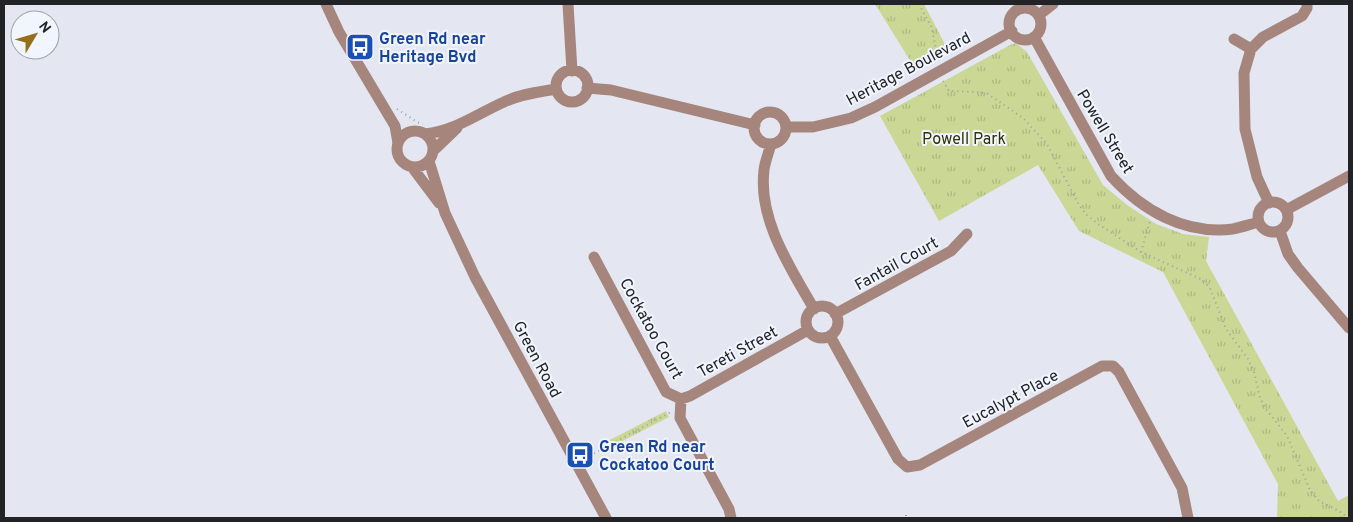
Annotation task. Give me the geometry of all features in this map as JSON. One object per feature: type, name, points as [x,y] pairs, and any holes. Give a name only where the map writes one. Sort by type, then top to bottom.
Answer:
[{"type":"street","points":[[326,4],[339,32],[395,126],[399,155],[402,161],[412,166],[424,165],[460,126]]},
{"type":"street","points":[[568,4],[572,71]]},
{"type":"street","points":[[1039,15],[1053,4]]},
{"type":"street","points":[[1269,203],[1257,177],[1245,129],[1244,74],[1251,49],[1263,37],[1302,16],[1307,8],[1307,4]]},
{"type":"street","points":[[1020,9],[1031,9],[1039,15],[1041,20],[1040,30],[1034,37],[1024,39],[1015,35],[1012,31],[1010,21],[1015,12],[1020,9]]},
{"type":"street","name":"Heritage Boulevard","points":[[786,127],[813,127],[851,118],[1012,31]]},
{"type":"street","name":"Powell Street","points":[[1034,37],[1110,176],[1143,206],[1183,225],[1210,229],[1232,229],[1259,222]]},
{"type":"street","points":[[1234,39],[1251,49]]},
{"type":"street","points":[[572,71],[582,74],[588,88],[584,97],[570,102],[562,98],[556,89],[556,84],[562,74],[572,71]]},
{"type":"street","points":[[588,88],[611,90],[754,125]]},
{"type":"street","points":[[378,99],[402,122],[422,130],[441,132],[460,126],[505,102],[524,95],[556,89]]},
{"type":"street","points":[[773,112],[782,118],[786,127],[783,137],[771,144],[761,141],[757,137],[754,125],[763,114],[773,112]]},
{"type":"street","points":[[398,143],[405,134],[422,130]]},
{"type":"street","points":[[422,130],[432,141],[431,156]]},
{"type":"street","points":[[771,144],[764,170],[765,203],[770,225],[792,272],[814,308]]},
{"type":"street","name":"Green Road","points":[[431,156],[445,213]]},
{"type":"street","name":"Green Road","points":[[412,166],[445,213],[475,277],[606,518]]},
{"type":"street","points":[[1286,210],[1349,176]]},
{"type":"street","points":[[1269,203],[1279,204],[1286,210],[1288,215],[1286,224],[1280,231],[1270,232],[1265,230],[1259,222],[1259,213],[1269,203]]},
{"type":"street","points":[[1280,231],[1288,254],[1349,328]]},
{"type":"street","name":"Fantail Court","points":[[835,314],[951,251],[967,234]]},
{"type":"street","name":"Cockatoo Court","points":[[594,257],[666,392],[681,399],[680,418],[729,509],[730,518]]},
{"type":"street","points":[[814,308],[827,308],[835,314],[836,329],[830,336],[825,338],[816,337],[808,330],[806,320],[808,314],[814,308]]},
{"type":"street","name":"Tereti Street","points":[[681,399],[690,396],[808,330]]},
{"type":"street","name":"Eucalypt Place","points":[[830,336],[898,459],[907,468],[920,465],[1102,366],[1113,366],[1119,372],[1182,488],[1188,518]]},
{"type":"path","points":[[919,4],[932,28],[936,50],[932,60],[949,91],[988,94],[1023,118],[1047,144],[1079,205],[1088,215],[1098,224],[1141,252],[1203,280],[1210,288],[1226,329],[1248,359],[1254,372],[1260,398],[1287,436],[1310,490],[1319,501],[1340,511],[1348,518]]},
{"type":"path","points":[[393,104],[398,110],[417,122],[422,130]]},
{"type":"path","points":[[1141,252],[1154,212]]},
{"type":"path","points":[[576,463],[666,414],[681,411]]},
{"type":"green space","points":[[875,4],[924,4],[949,52],[929,56],[916,70]]},
{"type":"green space","name":"Powell Park","points":[[1016,43],[1027,52],[1103,185],[1127,205],[1156,224],[1183,234],[1209,237],[1206,261],[1338,501],[1349,495],[1349,518],[1277,518],[1278,484],[1163,272],[1079,231],[1038,165],[939,221],[880,116]]},
{"type":"green space","points":[[1003,109],[1023,124],[1010,143],[990,128]]},
{"type":"green space","points":[[666,411],[669,417],[601,452],[598,446]]},
{"type":"place","name":"Green Rd near Heritage Bvd","points":[[360,47]]},
{"type":"place","name":"Green Rd near Cockatoo Court","points":[[580,455]]}]
